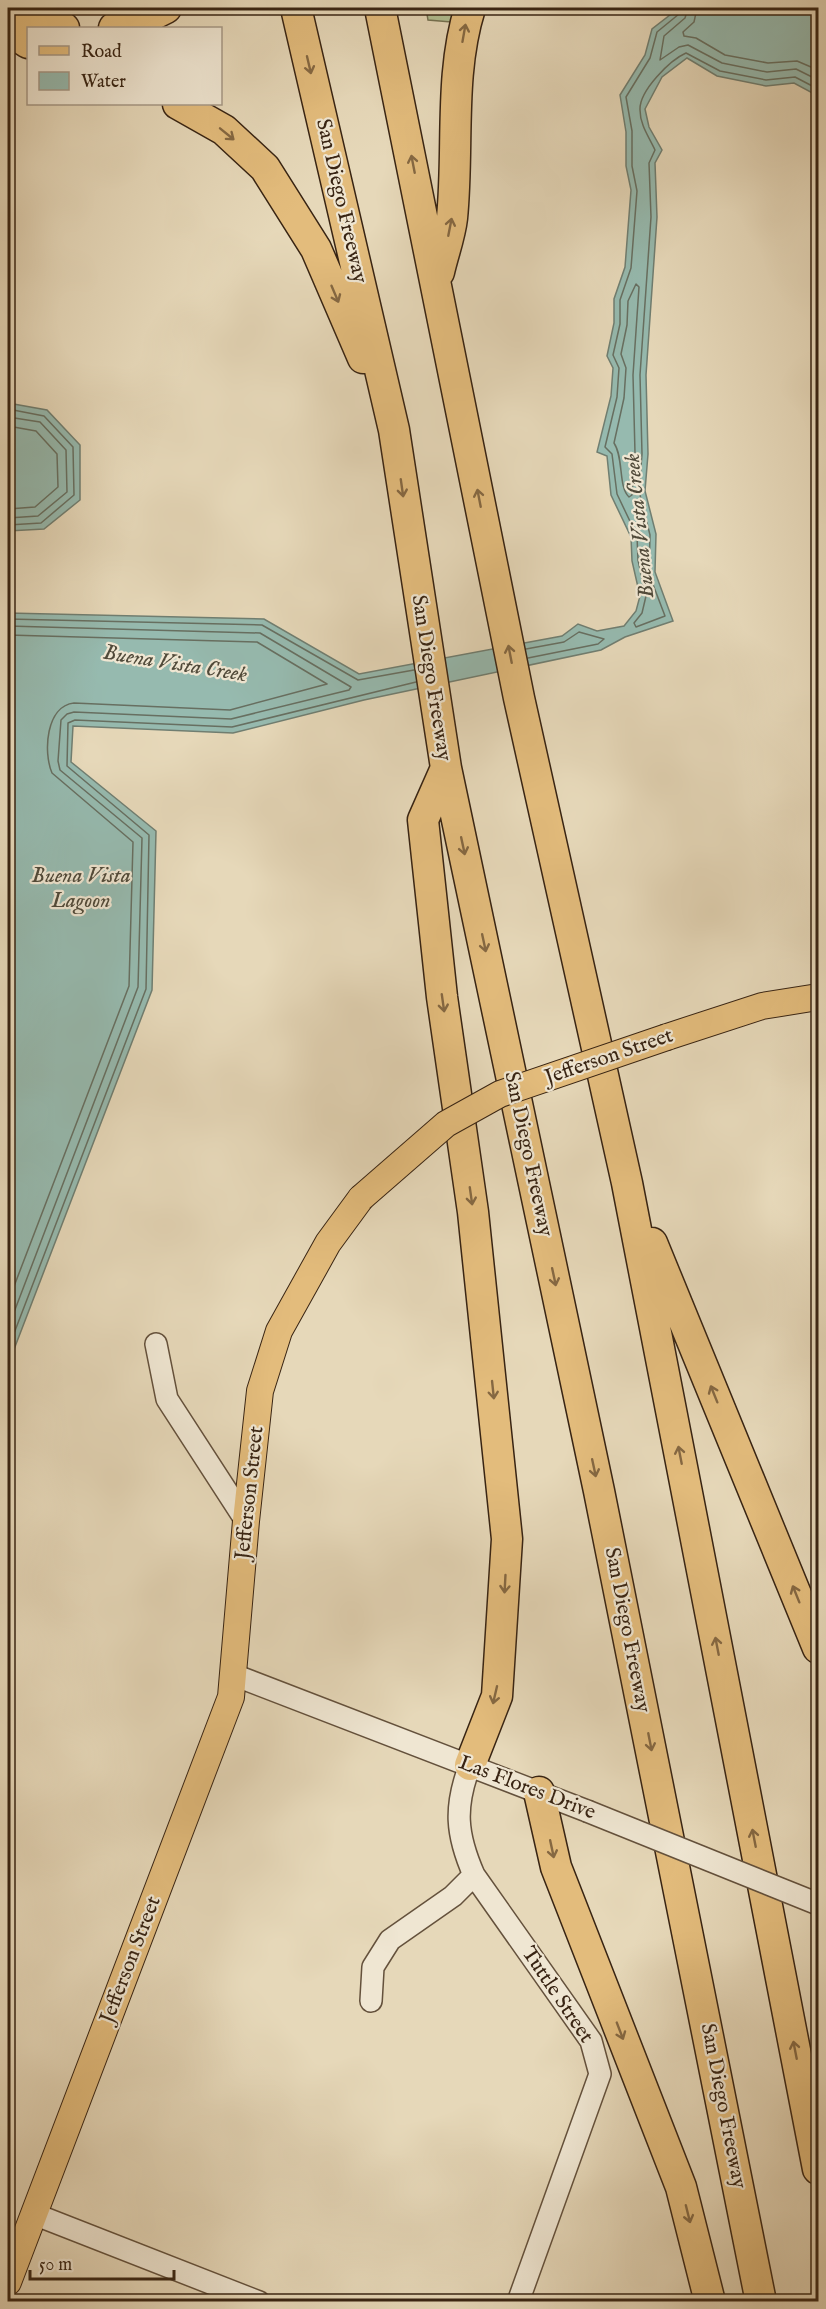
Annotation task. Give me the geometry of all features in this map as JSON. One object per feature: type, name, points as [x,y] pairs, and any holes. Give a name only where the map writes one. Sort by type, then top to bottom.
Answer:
[{"type":"highway","points":[[21,8],[53,27]]},
{"type":"highway","points":[[118,27],[136,23],[166,8]]},
{"type":"highway","name":"San Diego Freeway","points":[[296,8],[394,430],[421,619],[446,768],[599,1491],[761,2301]]},
{"type":"highway","points":[[380,8],[519,698],[627,1183],[819,2169]]},
{"type":"highway","points":[[436,284],[452,220],[458,74],[464,27],[470,8]]},
{"type":"highway","points":[[8,30],[27,42]]},
{"type":"highway","points":[[180,105],[224,130],[265,168],[316,249],[394,430]]},
{"type":"highway","points":[[446,768],[423,820],[442,997],[473,1212],[507,1539],[496,1696],[470,1765]]},
{"type":"highway","points":[[627,1183],[819,1648]]},
{"type":"highway","points":[[539,1792],[555,1867],[681,2187],[710,2301]]},
{"type":"main road","name":"Jefferson Street","points":[[8,2282],[231,1696],[260,1391],[279,1331],[328,1243],[361,1198],[446,1124],[500,1094],[762,1006],[819,997]]},
{"type":"street","points":[[156,1344],[167,1399],[246,1521]]},
{"type":"street","name":"Las Flores Drive","points":[[234,1675],[539,1792],[819,1904]]},
{"type":"street","name":"Tuttle Street","points":[[470,1765],[459,1794],[461,1845],[474,1875],[591,2041],[600,2074],[518,2301]]},
{"type":"street","points":[[371,2001],[374,1967],[390,1940],[453,1896],[474,1875]]},
{"type":"street","points":[[34,2214],[259,2301]]},
{"type":"green space","points":[[426,8],[454,8],[451,22],[428,20]]},
{"type":"water","name":"Buena Vista Lagoon","points":[[679,8],[818,8],[818,96],[794,83],[766,86],[717,76],[687,58],[662,77],[645,109],[649,127],[662,150],[655,163],[657,217],[646,375],[648,454],[645,491],[656,534],[655,572],[673,621],[625,637],[601,650],[364,700],[233,733],[73,726],[71,762],[156,831],[152,990],[8,1365],[8,613],[264,619],[359,674],[562,636],[578,624],[597,631],[624,626],[636,611],[640,596],[632,561],[631,537],[611,495],[607,456],[597,452],[611,396],[613,368],[607,356],[614,323],[614,299],[625,267],[631,190],[626,166],[626,132],[620,95],[645,55],[652,29]]},
{"type":"water","points":[[8,403],[47,410],[80,445],[80,500],[44,529],[8,531]]},
{"type":"water label","name":"Buena Vista Creek","points":[[640,526]]},
{"type":"water label","name":"Buena Vista Creek","points":[[175,664]]}]
